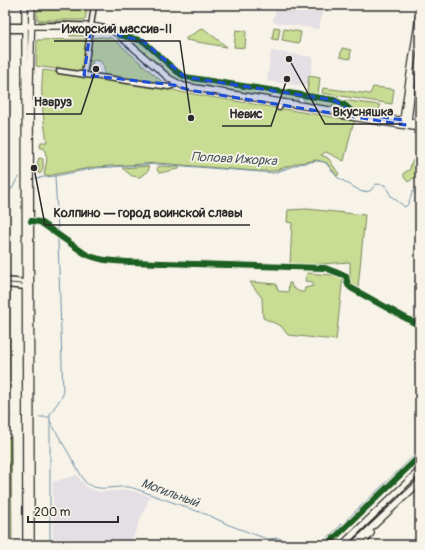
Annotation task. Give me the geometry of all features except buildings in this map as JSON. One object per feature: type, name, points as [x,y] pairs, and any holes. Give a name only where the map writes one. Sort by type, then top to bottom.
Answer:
[{"type":"main road","points":[[25,5],[28,28],[30,84],[31,221],[28,284],[31,545]]},
{"type":"main road","points":[[26,545],[28,28],[32,5]]},
{"type":"main road","points":[[405,122],[420,10]]},
{"type":"main road","points":[[28,28],[108,28],[119,35],[170,79],[181,85],[299,107],[420,123]]},
{"type":"main road","points":[[91,28],[107,31],[113,34],[174,85],[189,90],[279,106],[354,113],[405,122],[420,128]]},
{"type":"main road","points":[[405,122],[420,33]]},
{"type":"main road","points":[[342,545],[420,470]]},
{"type":"main road","points":[[353,545],[420,482]]},
{"type":"main road","points":[[362,545],[368,536],[390,514],[399,501]]},
{"type":"street","points":[[84,75],[94,5]]},
{"type":"street","points":[[5,26],[28,28]]},
{"type":"street","points":[[5,30],[28,28]]},
{"type":"street","points":[[119,35],[143,41],[176,71],[186,77],[334,100],[346,106],[354,113]]},
{"type":"street","points":[[59,70],[169,87],[174,85]]},
{"type":"street","points":[[299,107],[301,95]]},
{"type":"street","points":[[31,221],[40,222],[84,253],[99,259],[130,262],[325,268],[346,276],[348,285],[351,288],[420,326]]},
{"type":"street","points":[[5,280],[28,284]]},
{"type":"street","points":[[5,285],[28,284]]},
{"type":"street","points":[[327,545],[420,456]]},
{"type":"highlighted area","points":[[91,26],[105,27],[119,35],[143,41],[185,77],[334,100],[354,113],[403,120],[405,125],[189,90],[174,85],[84,75]]},
{"type":"shaded area","points":[[278,5],[320,5],[322,12],[319,29],[273,22]]},
{"type":"shaded area","points":[[5,39],[8,39],[8,175],[5,175]]},
{"type":"shaded area","points":[[271,51],[313,57],[309,87],[267,81]]},
{"type":"shaded area","points":[[77,475],[86,487],[93,490],[100,492],[128,490],[150,496],[132,540],[144,545],[53,545],[53,482]]},
{"type":"green space","points":[[37,10],[87,10],[85,20],[37,20]]},
{"type":"green space","points":[[39,21],[84,22],[84,25],[38,24]]},
{"type":"green space","points":[[274,27],[280,28],[278,40],[272,39]]},
{"type":"green space","points":[[203,28],[227,47],[186,40],[186,38]]},
{"type":"green space","points":[[284,29],[301,32],[299,43],[282,40]]},
{"type":"green space","points":[[236,30],[246,31],[245,48],[234,47]]},
{"type":"green space","points":[[70,32],[88,33],[88,36],[70,36]]},
{"type":"green space","points":[[90,38],[111,38],[116,41],[167,86],[104,76],[104,66],[100,61],[93,60],[92,64],[90,64],[89,71],[93,72],[93,75],[88,74],[86,70]]},
{"type":"green space","points":[[88,39],[83,73],[36,66],[37,40]]},
{"type":"green space","points":[[134,41],[138,42],[178,75],[206,82],[207,85],[214,83],[272,92],[272,95],[268,97],[181,82],[165,72],[162,65],[141,52],[135,45]]},
{"type":"green space","points":[[342,48],[351,50],[350,59],[340,57]]},
{"type":"green space","points":[[43,70],[162,87],[181,92],[356,121],[353,124],[344,161],[326,152],[321,155],[328,158],[339,174],[337,176],[327,163],[317,160],[298,163],[274,171],[255,171],[158,163],[95,167],[46,176],[44,175],[47,159],[44,148],[40,147],[41,142],[47,142],[42,106]]},
{"type":"green space","points":[[309,76],[320,78],[318,94],[307,92]]},
{"type":"green space","points":[[373,87],[394,89],[392,104],[322,93],[323,88],[370,94]]},
{"type":"green space","points":[[281,93],[297,95],[298,99],[295,102],[280,100]]},
{"type":"green space","points":[[305,97],[335,102],[342,106],[342,109],[304,104]]},
{"type":"green space","points":[[341,100],[380,105],[379,113],[358,111]]},
{"type":"green space","points":[[420,152],[420,164],[418,168],[420,171],[420,177],[415,177],[408,182],[404,177],[404,173],[410,169],[411,163]]},
{"type":"green space","points":[[39,158],[43,159],[43,169],[40,174],[38,173],[39,165],[37,164]]},
{"type":"green space","points":[[148,166],[149,170],[140,177],[132,176],[122,168]]},
{"type":"green space","points":[[159,166],[180,167],[179,169],[159,173],[157,169]]},
{"type":"green space","points":[[307,209],[365,215],[358,288],[350,284],[350,262],[290,266],[292,223],[287,222],[288,210]]},
{"type":"green space","points":[[307,273],[343,276],[336,340],[288,335],[281,326],[263,318],[262,298],[250,282],[276,284],[278,291],[288,292],[289,283],[291,283],[292,287],[300,292],[304,292],[305,288],[313,286],[313,282],[305,281]]},
{"type":"green space","points":[[5,292],[10,293],[9,393],[7,404],[5,405]]},
{"type":"green space","points":[[11,437],[12,545],[10,545],[8,462],[5,462],[5,438]]},
{"type":"waterway","name":"Попова Ижорка","points":[[36,178],[96,168],[158,164],[274,173],[299,164],[317,161],[325,162],[337,177],[362,192],[370,191],[376,184],[385,185],[391,196],[405,207],[408,204],[413,191],[420,196]]},
{"type":"waterway","points":[[55,176],[58,231]]},
{"type":"waterway","name":"Попова Ижорка","points":[[5,190],[12,189],[19,177]]},
{"type":"waterway","points":[[50,545],[50,414],[63,395],[58,239]]},
{"type":"waterway","points":[[5,414],[11,417]]},
{"type":"waterway","points":[[39,417],[49,417]]},
{"type":"waterway","name":"Могильный","points":[[50,421],[85,482],[90,485],[100,488],[133,488],[208,515],[229,525],[267,539],[279,538],[290,545]]},
{"type":"waterway","points":[[320,545],[420,450]]},
{"type":"cycle path","points":[[119,35],[143,41],[176,71],[185,77],[334,100],[346,106],[354,113]]},
{"type":"cycle path","points":[[31,221],[40,222],[89,256],[106,260],[325,268],[346,276],[348,285],[351,288],[420,326]]},
{"type":"cycle path","points":[[327,545],[420,456]]},
{"type":"place","name":"Вкусняшка","points":[[289,59]]},
{"type":"place","name":"Навруз","points":[[96,69]]},
{"type":"place","name":"Невис","points":[[287,79]]},
{"type":"place","name":"Ижорский массив-II","points":[[191,118]]},
{"type":"place","name":"Колпино — город воинской славы","points":[[34,168]]}]
